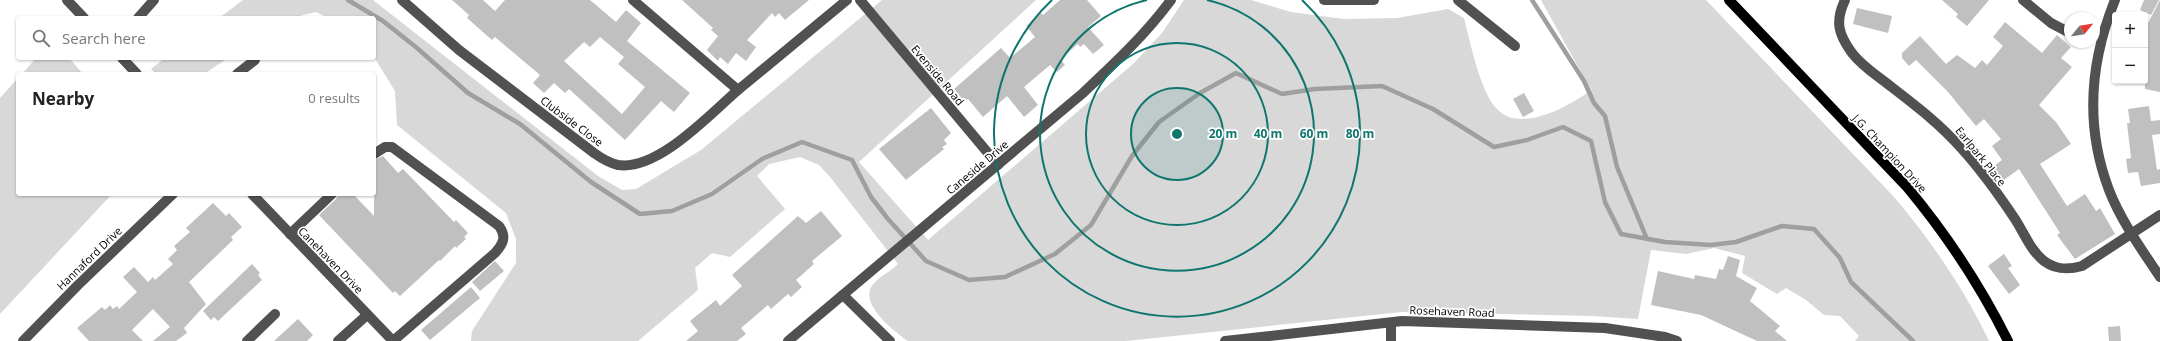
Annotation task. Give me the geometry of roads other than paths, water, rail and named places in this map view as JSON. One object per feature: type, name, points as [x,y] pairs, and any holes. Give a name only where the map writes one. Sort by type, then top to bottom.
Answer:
[{"type":"main road","name":"J.G. Champion Drive","points":[[1729,0],[1902,182],[1930,215],[1978,283],[2008,341]]},
{"type":"street","points":[[67,0],[82,16]]},
{"type":"street","points":[[140,16],[154,0]]},
{"type":"street","name":"Clubside Close","points":[[402,0],[459,50],[588,148],[605,160],[619,165],[636,164],[654,158],[671,147],[847,0]]},
{"type":"street","points":[[633,0],[738,90]]},
{"type":"street","name":"Evenside Road","points":[[860,0],[998,165]]},
{"type":"street","name":"Caneside Drive","points":[[788,341],[892,252],[1083,93],[1128,52],[1153,24],[1171,0]]},
{"type":"street","points":[[1324,0],[1374,0]]},
{"type":"street","points":[[1458,0],[1515,46]]},
{"type":"street","name":"Earlpark Place","points":[[1845,0],[1838,18],[1838,27],[1852,53],[1864,66],[1940,125],[1963,149],[2015,219],[2040,258],[2054,268],[2070,269],[2091,262],[2160,214]]},
{"type":"street","points":[[2023,0],[2051,23],[2064,30]]},
{"type":"street","points":[[2100,34],[2115,0]]},
{"type":"street","points":[[2096,48],[2093,85],[2095,137],[2109,191],[2132,234],[2160,277]]},
{"type":"street","points":[[124,60],[135,72]]},
{"type":"street","points":[[240,72],[255,60]]},
{"type":"street","points":[[376,153],[385,147],[392,147],[499,226],[504,236],[503,244],[495,253],[393,341]]},
{"type":"street","name":"Hannaford Drive","points":[[23,341],[78,285],[171,196]]},
{"type":"street","name":"Canehaven Drive","points":[[254,196],[393,341]]},
{"type":"street","points":[[290,234],[330,196]]},
{"type":"street","points":[[843,295],[890,341]]},
{"type":"street","points":[[247,341],[275,314]]},
{"type":"street","points":[[338,341],[367,315]]},
{"type":"street","name":"Rosehaven Road","points":[[1225,341],[1402,321],[1605,328],[1665,337],[1677,341]]},
{"type":"street","points":[[1391,341],[1392,323]]},
{"type":"waterway","points":[[348,0],[375,16]]},
{"type":"waterway","points":[[1532,0],[1584,81],[1594,103],[1605,116],[1617,167],[1647,239]]},
{"type":"waterway","points":[[376,17],[417,48],[468,93],[520,124],[591,182],[640,214],[672,211],[712,194],[762,159],[802,142],[852,160],[871,197],[888,219],[926,261],[969,280],[1005,277],[1055,254],[1091,225],[1132,156],[1159,122],[1200,93],[1236,73],[1282,94],[1315,89],[1382,86],[1433,109],[1494,147],[1527,140],[1563,127],[1591,141],[1605,202],[1621,234],[1665,242],[1711,245],[1736,242],[1782,226],[1814,229],[1840,258],[1851,282],[1913,341]]}]
